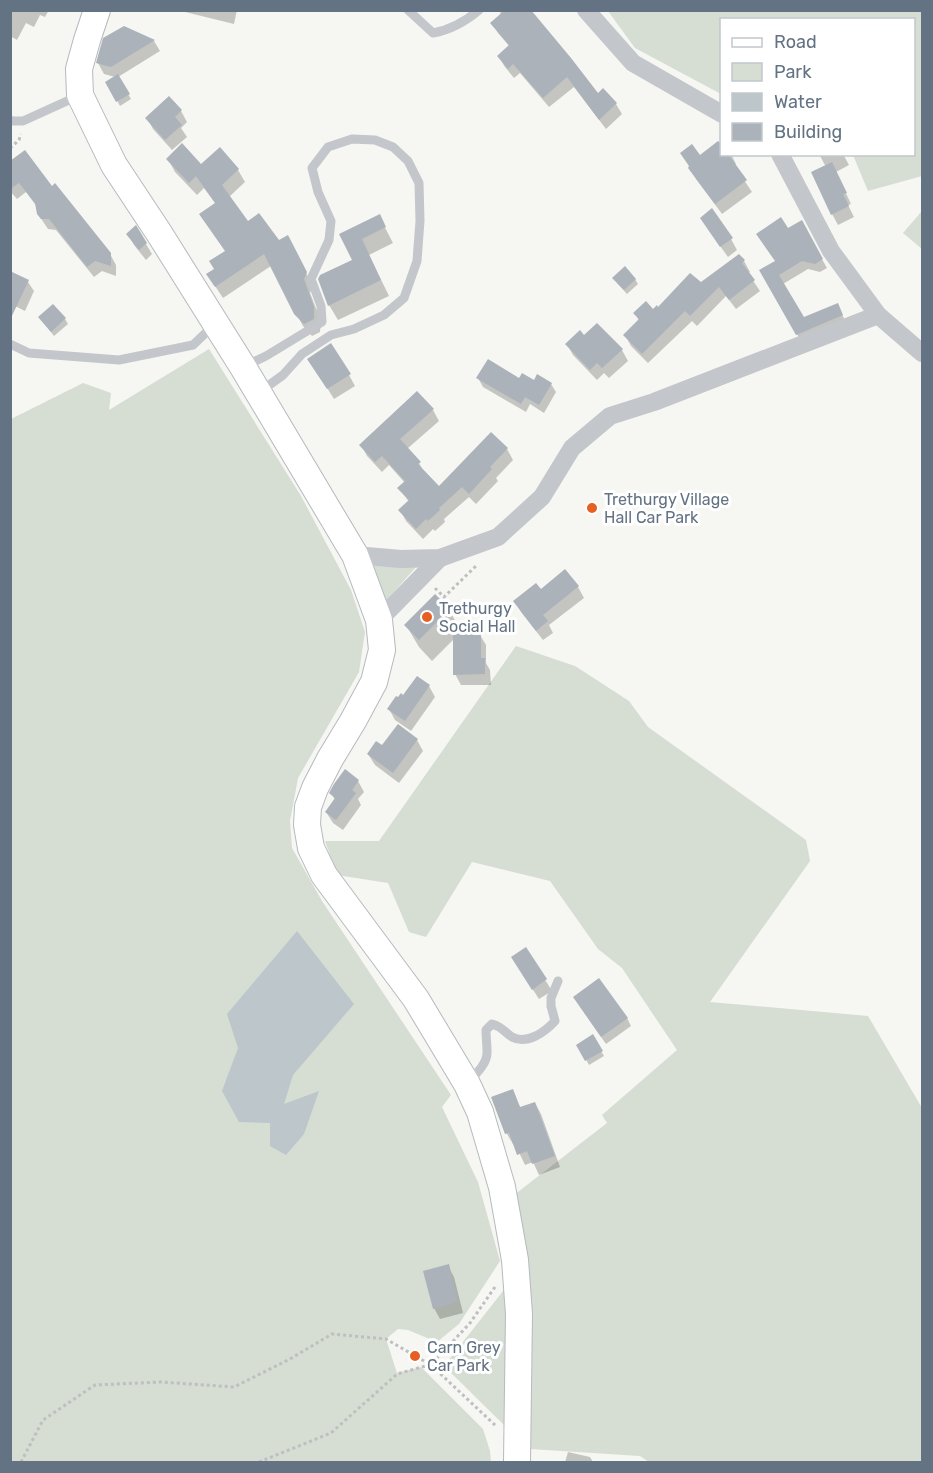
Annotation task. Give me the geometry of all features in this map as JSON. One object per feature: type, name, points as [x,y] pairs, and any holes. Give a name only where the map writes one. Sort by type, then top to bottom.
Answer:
[{"type":"street","points":[[97,10],[79,69],[80,95],[114,165],[216,323],[356,555],[379,620],[382,650],[374,682],[315,788],[308,807],[307,825],[311,848],[324,875],[416,999],[467,1084],[480,1112],[502,1187],[515,1260],[519,1314],[517,1454]]},
{"type":"street","points":[[586,10],[633,63],[720,113]]},
{"type":"street","points":[[781,156],[831,250],[878,315],[922,353]]},
{"type":"street","points":[[356,555],[401,559],[440,558],[498,537],[542,497],[572,448],[610,416],[654,402],[878,315]]},
{"type":"street","points":[[379,620],[440,558]]},
{"type":"lane","points":[[408,10],[433,33],[444,31],[479,10]]},
{"type":"lane","points":[[10,120],[23,121],[80,95]]},
{"type":"lane","points":[[243,367],[267,356],[322,322],[321,306],[311,279],[329,240],[331,221],[318,192],[312,168],[328,147],[352,139],[375,140],[393,147],[408,161],[419,183],[420,221],[417,261],[404,298],[384,315],[354,329],[331,335],[302,354],[283,375],[258,392]]},
{"type":"lane","points":[[10,344],[29,353],[119,360],[193,345],[216,323]]},
{"type":"lane","points":[[467,1084],[481,1067],[488,1053],[486,1030],[492,1024],[500,1026],[511,1037],[520,1040],[542,1033],[555,1021],[551,999],[558,981]]},
{"type":"path","points":[[428,597],[436,589],[444,597],[488,554],[498,537]]},
{"type":"path","points":[[259,1462],[332,1433],[397,1374],[430,1365],[470,1323],[515,1260]]},
{"type":"path","points":[[21,1462],[43,1420],[95,1385],[161,1382],[234,1387],[290,1359],[332,1334],[386,1339],[430,1365],[517,1454]]},
{"type":"green space","points":[[608,11],[922,11],[922,176],[868,191],[853,156],[915,156],[915,18],[720,18],[720,93],[635,48]]},
{"type":"green space","points":[[922,211],[922,249],[903,233]]},
{"type":"green space","points":[[209,349],[301,496],[351,590],[365,632],[359,672],[298,778],[290,821],[292,848],[322,901],[451,1095],[442,1107],[478,1182],[500,1261],[459,1324],[437,1342],[408,1330],[398,1329],[386,1339],[397,1373],[421,1367],[483,1429],[491,1462],[11,1462],[11,419],[83,383],[111,393],[109,410]]},
{"type":"green space","points":[[370,565],[416,567],[385,602]]},
{"type":"green space","points":[[516,646],[575,666],[629,701],[648,727],[806,840],[810,861],[710,1002],[868,1016],[922,1108],[922,1462],[649,1462],[640,1456],[530,1449],[526,1445],[514,1195],[607,1123],[602,1115],[677,1050],[622,968],[598,949],[550,881],[472,862],[426,937],[409,932],[388,883],[337,875],[325,841],[379,841]]},
{"type":"green space","points":[[507,1286],[504,1425],[444,1366]]},
{"type":"water","points":[[297,931],[354,1004],[293,1075],[284,1104],[319,1091],[304,1134],[286,1155],[270,1146],[270,1123],[239,1122],[222,1091],[238,1048],[227,1014]]},
{"type":"building","points":[[505,10],[531,10],[598,93],[603,88],[617,103],[599,120],[567,77],[543,98],[513,64],[508,69],[497,56],[509,45],[490,23]]},
{"type":"building","points":[[124,26],[155,40],[111,67],[96,63],[103,38]]},
{"type":"building","points":[[118,74],[130,94],[116,102],[105,82]]},
{"type":"building","points":[[169,96],[182,110],[175,117],[182,125],[165,140],[145,118]]},
{"type":"building","points":[[718,141],[720,156],[729,156],[747,180],[715,204],[688,168],[689,166],[680,153],[692,144],[700,155]]},
{"type":"building","points":[[182,143],[201,164],[220,147],[239,169],[222,185],[248,221],[259,213],[279,240],[288,235],[307,272],[304,279],[314,307],[314,319],[304,324],[294,314],[264,254],[215,287],[206,274],[214,269],[209,261],[225,251],[199,214],[215,203],[196,176],[189,183],[166,159]]},
{"type":"building","points":[[25,150],[52,186],[55,183],[111,253],[111,266],[95,261],[87,267],[49,219],[41,219],[37,214],[35,203],[19,183],[10,189],[10,161]]},
{"type":"building","points":[[832,162],[847,193],[843,194],[849,206],[831,215],[811,172]]},
{"type":"building","points":[[712,208],[733,238],[720,247],[700,218]]},
{"type":"building","points":[[380,214],[386,227],[362,239],[381,280],[328,306],[318,279],[320,275],[352,260],[339,234]]},
{"type":"building","points":[[781,217],[788,228],[802,220],[823,259],[815,264],[802,261],[779,275],[804,317],[838,303],[843,315],[796,335],[759,270],[775,261],[756,234]]},
{"type":"building","points":[[136,225],[147,243],[139,250],[126,234]]},
{"type":"building","points":[[739,254],[745,260],[742,263],[755,280],[729,300],[719,287],[690,316],[685,311],[642,354],[623,335],[639,319],[633,313],[646,301],[653,309],[657,305],[658,307],[690,273],[701,282]]},
{"type":"building","points":[[625,266],[636,279],[624,290],[612,278]]},
{"type":"building","points":[[10,271],[29,280],[10,320]]},
{"type":"building","points":[[53,304],[66,318],[51,332],[38,317]]},
{"type":"building","points":[[597,323],[623,349],[602,368],[597,363],[590,370],[565,344],[580,330],[584,335]]},
{"type":"building","points":[[331,343],[351,374],[327,389],[307,359]]},
{"type":"building","points":[[488,359],[519,378],[522,373],[534,380],[537,374],[552,383],[539,405],[525,397],[521,404],[476,378]]},
{"type":"building","points":[[417,391],[434,409],[400,439],[421,462],[418,464],[439,486],[491,432],[508,448],[469,494],[462,487],[428,521],[426,519],[416,529],[398,510],[409,500],[397,488],[405,481],[382,456],[375,462],[359,445]]},
{"type":"building","points":[[565,569],[579,586],[543,615],[548,621],[536,631],[513,601],[536,583],[541,589]]},
{"type":"building","name":"Trethurgy Social Hall","points":[[435,594],[450,609],[419,640],[404,625]]},
{"type":"building","points":[[453,633],[481,633],[481,658],[485,658],[485,674],[453,675]]},
{"type":"building","points":[[417,676],[430,685],[405,721],[387,709],[396,696],[398,697],[401,693],[403,695]]},
{"type":"building","points":[[398,724],[418,739],[393,773],[367,754],[376,741],[382,745]]},
{"type":"building","points":[[345,769],[359,780],[352,790],[356,793],[336,820],[325,812],[335,798],[329,793]]},
{"type":"building","points":[[526,947],[547,979],[532,990],[511,957]]},
{"type":"building","points":[[599,978],[628,1018],[601,1037],[573,997]]},
{"type":"building","points":[[593,1034],[603,1051],[585,1061],[576,1045]]},
{"type":"building","points":[[513,1089],[520,1107],[535,1102],[555,1156],[532,1164],[527,1151],[517,1155],[509,1133],[505,1134],[491,1097]]},
{"type":"building","points":[[449,1264],[458,1302],[433,1309],[423,1271]]},
{"type":"place","name":"Trethurgy Village Hall Car Park","points":[[592,508]]},
{"type":"place","name":"Trethurgy Social Hall","points":[[427,617]]},
{"type":"place","name":"Carn Grey Car Park","points":[[415,1356]]}]
